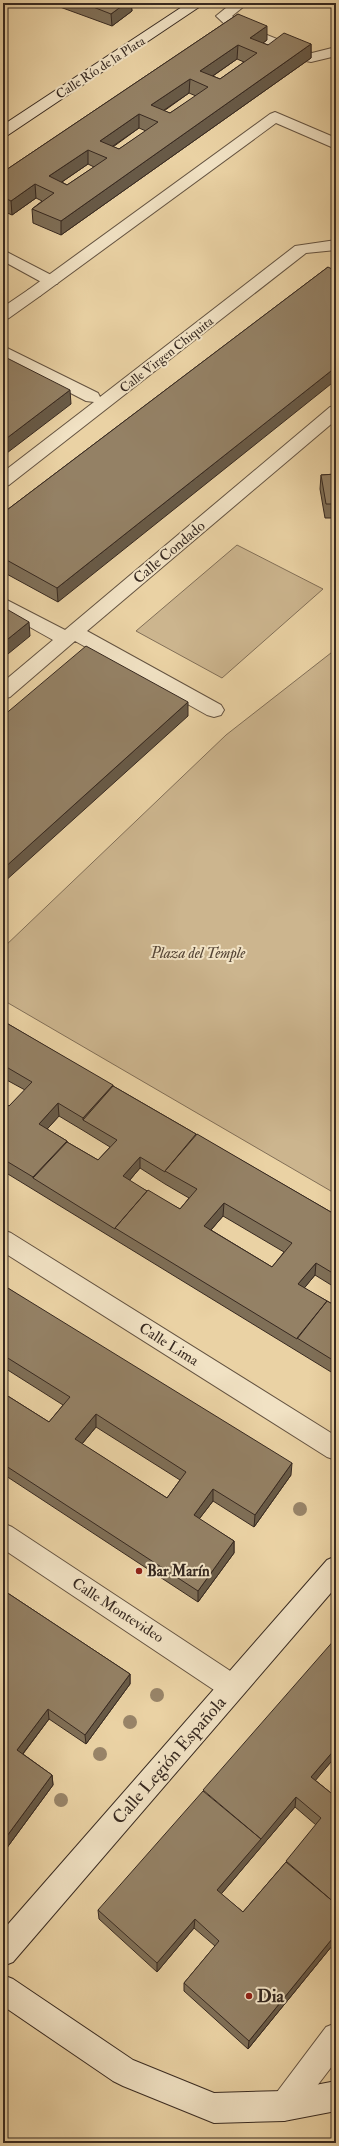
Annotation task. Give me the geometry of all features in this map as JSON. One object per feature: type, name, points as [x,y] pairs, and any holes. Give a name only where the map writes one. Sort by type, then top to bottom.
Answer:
[{"type":"street","name":"Calle Río de la Plata","points":[[3,132],[198,3]]},
{"type":"street","points":[[241,3],[223,16],[237,28],[311,58],[336,51]]},
{"type":"street","points":[[3,315],[34,294],[275,117],[336,144]]},
{"type":"street","name":"Calle Virgen Chiquita","points":[[3,481],[301,249],[336,245]]},
{"type":"street","points":[[3,255],[51,281]]},
{"type":"street","points":[[3,351],[92,397]]},
{"type":"street","name":"Calle Condado","points":[[3,692],[336,411]]},
{"type":"street","points":[[3,604],[70,636],[214,710]]},
{"type":"street","name":"Calle Lima","points":[[3,1240],[336,1449]]},
{"type":"street","name":"Calle Montevideo","points":[[3,1535],[232,1687]]},
{"type":"street","name":"Calle Legión Española","points":[[3,1952],[336,1568]]},
{"type":"street","points":[[3,1988],[124,2072],[214,2108],[284,2106],[336,2096]]},
{"type":"street","points":[[284,2106],[336,2037]]},
{"type":"green space","points":[[237,545],[323,589],[222,678],[136,631]]},
{"type":"green space","name":"Plaza del Temple","points":[[336,649],[336,1194],[3,1000],[3,948],[226,735]]},
{"type":"building","points":[[83,3],[126,3],[111,14]]},
{"type":"building","points":[[238,14],[267,26],[250,38],[268,45],[284,33],[311,44],[61,221],[32,209],[54,193],[35,184],[11,201],[3,197],[3,172]],"holes":[[[238,45],[257,53],[220,79],[200,71]],[[190,79],[208,87],[170,113],[151,105]],[[139,114],[158,122],[119,149],[100,141]],[[88,150],[107,158],[67,185],[49,176]]]},
{"type":"building","points":[[328,267],[336,271],[336,367],[57,588],[3,558],[3,513]]},
{"type":"building","points":[[3,356],[70,390],[3,441]]},
{"type":"building","points":[[336,474],[336,504],[326,504],[321,475]]},
{"type":"building","points":[[3,607],[29,622],[3,643]]},
{"type":"building","points":[[86,646],[188,702],[3,869],[3,716]]},
{"type":"building","points":[[3,1021],[113,1085],[83,1118],[58,1103],[39,1124],[67,1141],[33,1177],[3,1159],[3,1103],[9,1106],[32,1082],[3,1065]]},
{"type":"building","points":[[113,1086],[196,1134],[165,1172],[140,1157],[123,1176],[147,1191],[115,1229],[33,1178],[67,1142],[98,1160],[117,1140],[83,1120]]},
{"type":"building","points":[[197,1134],[336,1215],[336,1275],[316,1263],[298,1284],[327,1301],[297,1339],[115,1228],[148,1190],[180,1209],[197,1189],[165,1171]],"holes":[[[224,1203],[292,1243],[272,1267],[204,1226]]]},
{"type":"building","points":[[3,1285],[292,1463],[255,1515],[213,1489],[194,1515],[234,1541],[198,1591],[3,1464],[3,1393],[49,1422],[70,1397],[3,1355]],"holes":[[[96,1414],[186,1472],[167,1498],[75,1439]]]},
{"type":"building","points":[[327,1301],[336,1306],[336,1362],[297,1338]]},
{"type":"building","points":[[3,1590],[130,1674],[85,1735],[48,1709],[17,1750],[52,1775],[4,1840],[3,1839]]},
{"type":"building","points":[[336,1638],[336,1748],[311,1777],[336,1797],[336,1904],[286,1861],[321,1818],[296,1797],[261,1839],[203,1790]]},
{"type":"building","points":[[203,1791],[261,1839],[217,1890],[243,1912],[286,1862],[336,1904],[336,1934],[249,2041],[184,1983],[219,1941],[195,1919],[157,1963],[98,1910]]},
{"type":"place","name":"Bar Marín","points":[[139,1571]]},
{"type":"place","name":"Dia","points":[[249,1996]]}]
